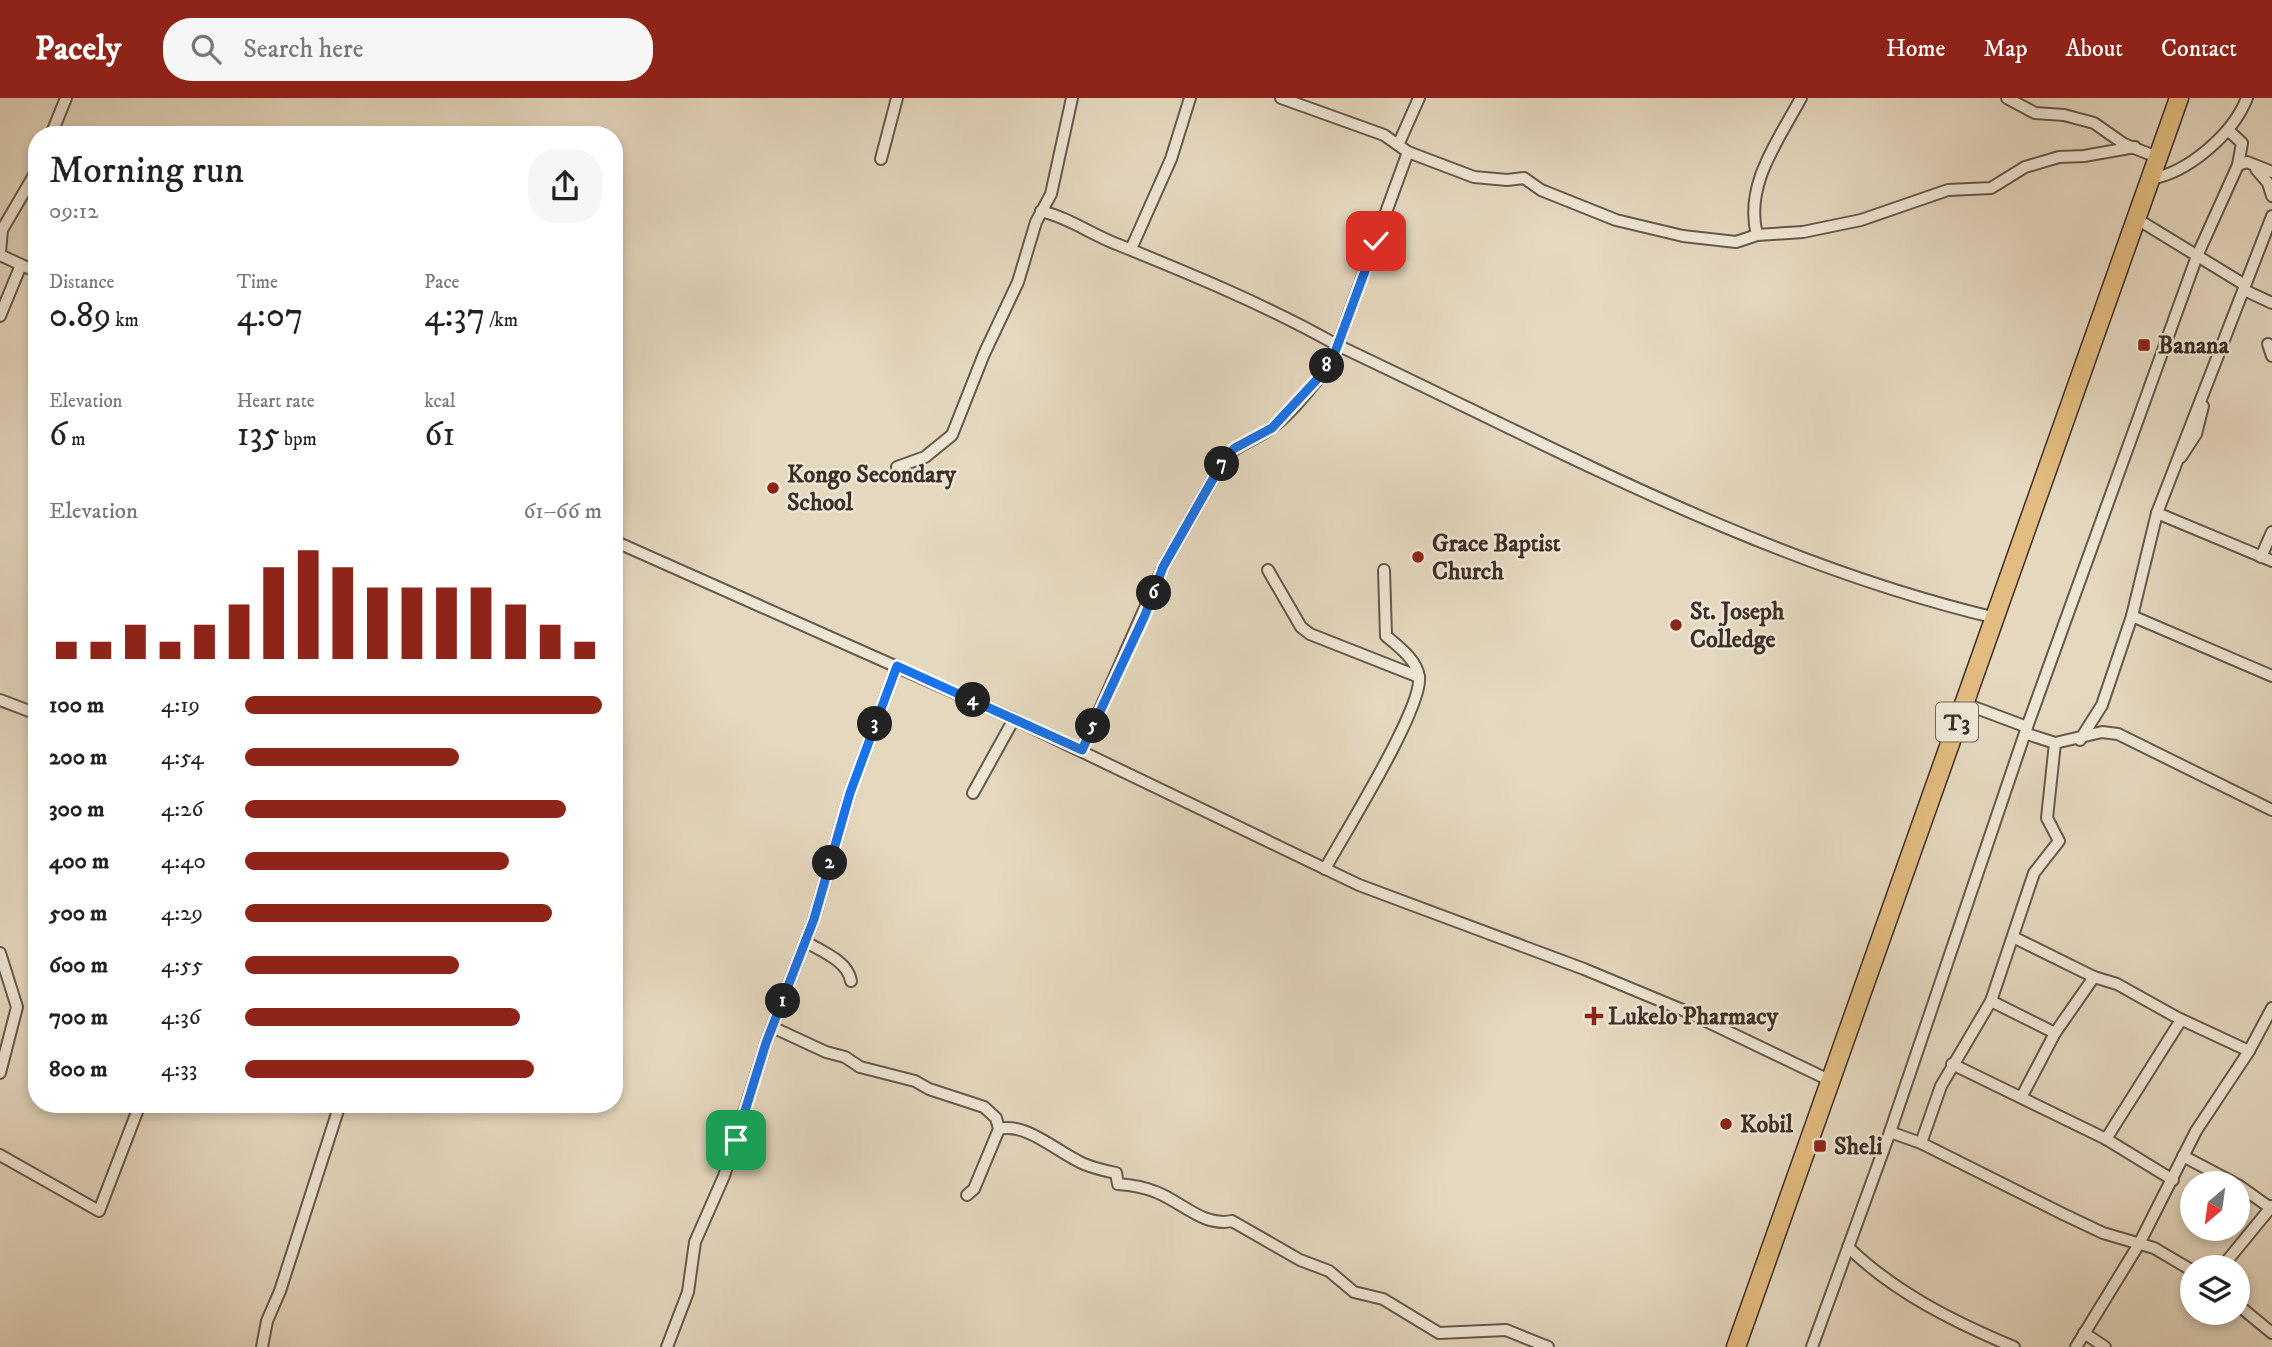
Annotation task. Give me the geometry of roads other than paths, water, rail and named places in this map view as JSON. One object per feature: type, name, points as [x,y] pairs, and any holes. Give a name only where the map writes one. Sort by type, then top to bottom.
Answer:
[{"type":"highway","name":"T3","points":[[1736,1347],[2179,98]]},
{"type":"street","points":[[55,126],[66,98]]},
{"type":"street","points":[[881,159],[897,98]]},
{"type":"street","points":[[897,467],[925,457],[952,435],[984,354],[1018,282],[1041,211],[1051,194],[1072,98]]},
{"type":"street","points":[[1131,249],[1171,159],[1190,98]]},
{"type":"street","points":[[1281,98],[1399,143],[1408,152],[1475,177],[1507,180],[1524,178],[1541,190],[1571,204],[1638,226],[1707,240],[1736,242],[1757,235],[1803,232],[1861,220],[1948,190],[1991,188],[2025,167],[2059,157],[2084,156],[2135,147]]},
{"type":"street","points":[[1399,143],[1419,98]]},
{"type":"street","points":[[1757,235],[1753,214],[1758,180],[1801,98]]},
{"type":"street","points":[[2007,98],[2035,113],[2064,115],[2094,123],[2157,157]]},
{"type":"street","points":[[2150,179],[2161,177],[2186,163],[2228,130],[2247,98]]},
{"type":"street","points":[[1812,1347],[1890,1132],[2027,731],[2197,256],[2238,165],[2242,143],[2228,130]]},
{"type":"street","points":[[1082,750],[1145,615],[1163,567],[1226,456],[1235,448],[1272,428],[1322,374],[1337,345],[1408,152]]},
{"type":"street","points":[[2238,165],[2246,162],[2265,177],[2272,196]]},
{"type":"street","points":[[2254,167],[2272,172]]},
{"type":"street","points":[[28,185],[1,229],[0,248],[28,268]]},
{"type":"street","points":[[1041,211],[1064,217],[1288,317],[1337,345],[1728,530],[1919,599],[1996,618]]},
{"type":"street","points":[[2080,740],[2102,705],[2132,616],[2157,513],[2272,216]]},
{"type":"street","points":[[2137,219],[2272,303]]},
{"type":"street","points":[[0,316],[21,265]]},
{"type":"street","points":[[2268,344],[2272,356]]},
{"type":"street","points":[[2157,513],[2267,559],[2272,532]]},
{"type":"street","points":[[623,545],[1082,750],[1359,885],[1596,974],[1685,1011],[1829,1080]]},
{"type":"street","points":[[1268,570],[1301,627],[1310,634],[1419,677]]},
{"type":"street","points":[[1325,869],[1409,714],[1419,677],[1413,663],[1385,636],[1384,570]]},
{"type":"street","points":[[2132,616],[2272,676]]},
{"type":"street","points":[[667,1347],[688,1292],[695,1242],[724,1176],[772,1027],[806,942],[850,793],[897,666]]},
{"type":"street","points":[[0,700],[28,711]]},
{"type":"street","points":[[1963,703],[2055,743],[2080,740],[2102,732],[2118,734],[2272,810]]},
{"type":"street","points":[[973,793],[1014,719]]},
{"type":"street","points":[[1922,1143],[1952,1064],[1991,1001],[2034,873],[2059,841],[2047,818],[2055,743]]},
{"type":"street","points":[[2013,937],[2094,977],[2117,984],[2181,1020],[2249,1051]]},
{"type":"street","points":[[806,942],[835,959],[850,975],[851,981]]},
{"type":"street","points":[[0,953],[1,966],[18,1007],[0,1073]]},
{"type":"street","points":[[2022,1096],[2055,1034],[2094,977]]},
{"type":"street","points":[[1991,1001],[2055,1034]]},
{"type":"street","points":[[2076,1347],[2139,1244],[2183,1156],[2249,1051],[2272,1008]]},
{"type":"street","points":[[2106,1139],[2181,1020]]},
{"type":"street","points":[[772,1027],[827,1052],[845,1057],[860,1067],[915,1081],[929,1089],[984,1107],[996,1118],[999,1129],[974,1189],[967,1195]]},
{"type":"street","points":[[1952,1064],[2106,1139],[2173,1180]]},
{"type":"street","points":[[0,1155],[99,1211],[137,1113]]},
{"type":"street","points":[[262,1347],[267,1321],[337,1113]]},
{"type":"street","points":[[999,1129],[1010,1126],[1033,1136],[1084,1164],[1116,1173],[1118,1184],[1158,1192],[1198,1216],[1222,1223],[1232,1221],[1300,1260],[1329,1271],[1354,1292],[1383,1299],[1439,1333],[1506,1330],[1548,1347]]},
{"type":"street","points":[[1890,1132],[1922,1143],[2063,1214],[2154,1248],[2180,1263]]},
{"type":"street","points":[[2183,1156],[2211,1171]]},
{"type":"street","points":[[2232,1255],[2272,1208],[2250,1193]]},
{"type":"street","points":[[1848,1247],[1877,1276],[1961,1324],[2014,1347]]},
{"type":"street","points":[[2250,1315],[2272,1333]]},
{"type":"street","points":[[2084,1334],[2105,1347]]},
{"type":"place","name":"Banana","points":[[2144,345]]},
{"type":"place","name":"Kongo Secondary School","points":[[773,488]]},
{"type":"place","name":"Grace Baptist Church","points":[[1418,557]]},
{"type":"place","name":"St. Joseph Colledge","points":[[1676,625]]},
{"type":"place","name":"Lukelo Pharmacy","points":[[1594,1016]]},
{"type":"place","name":"Kobil","points":[[1726,1124]]},
{"type":"place","name":"Sheli","points":[[1820,1146]]}]
